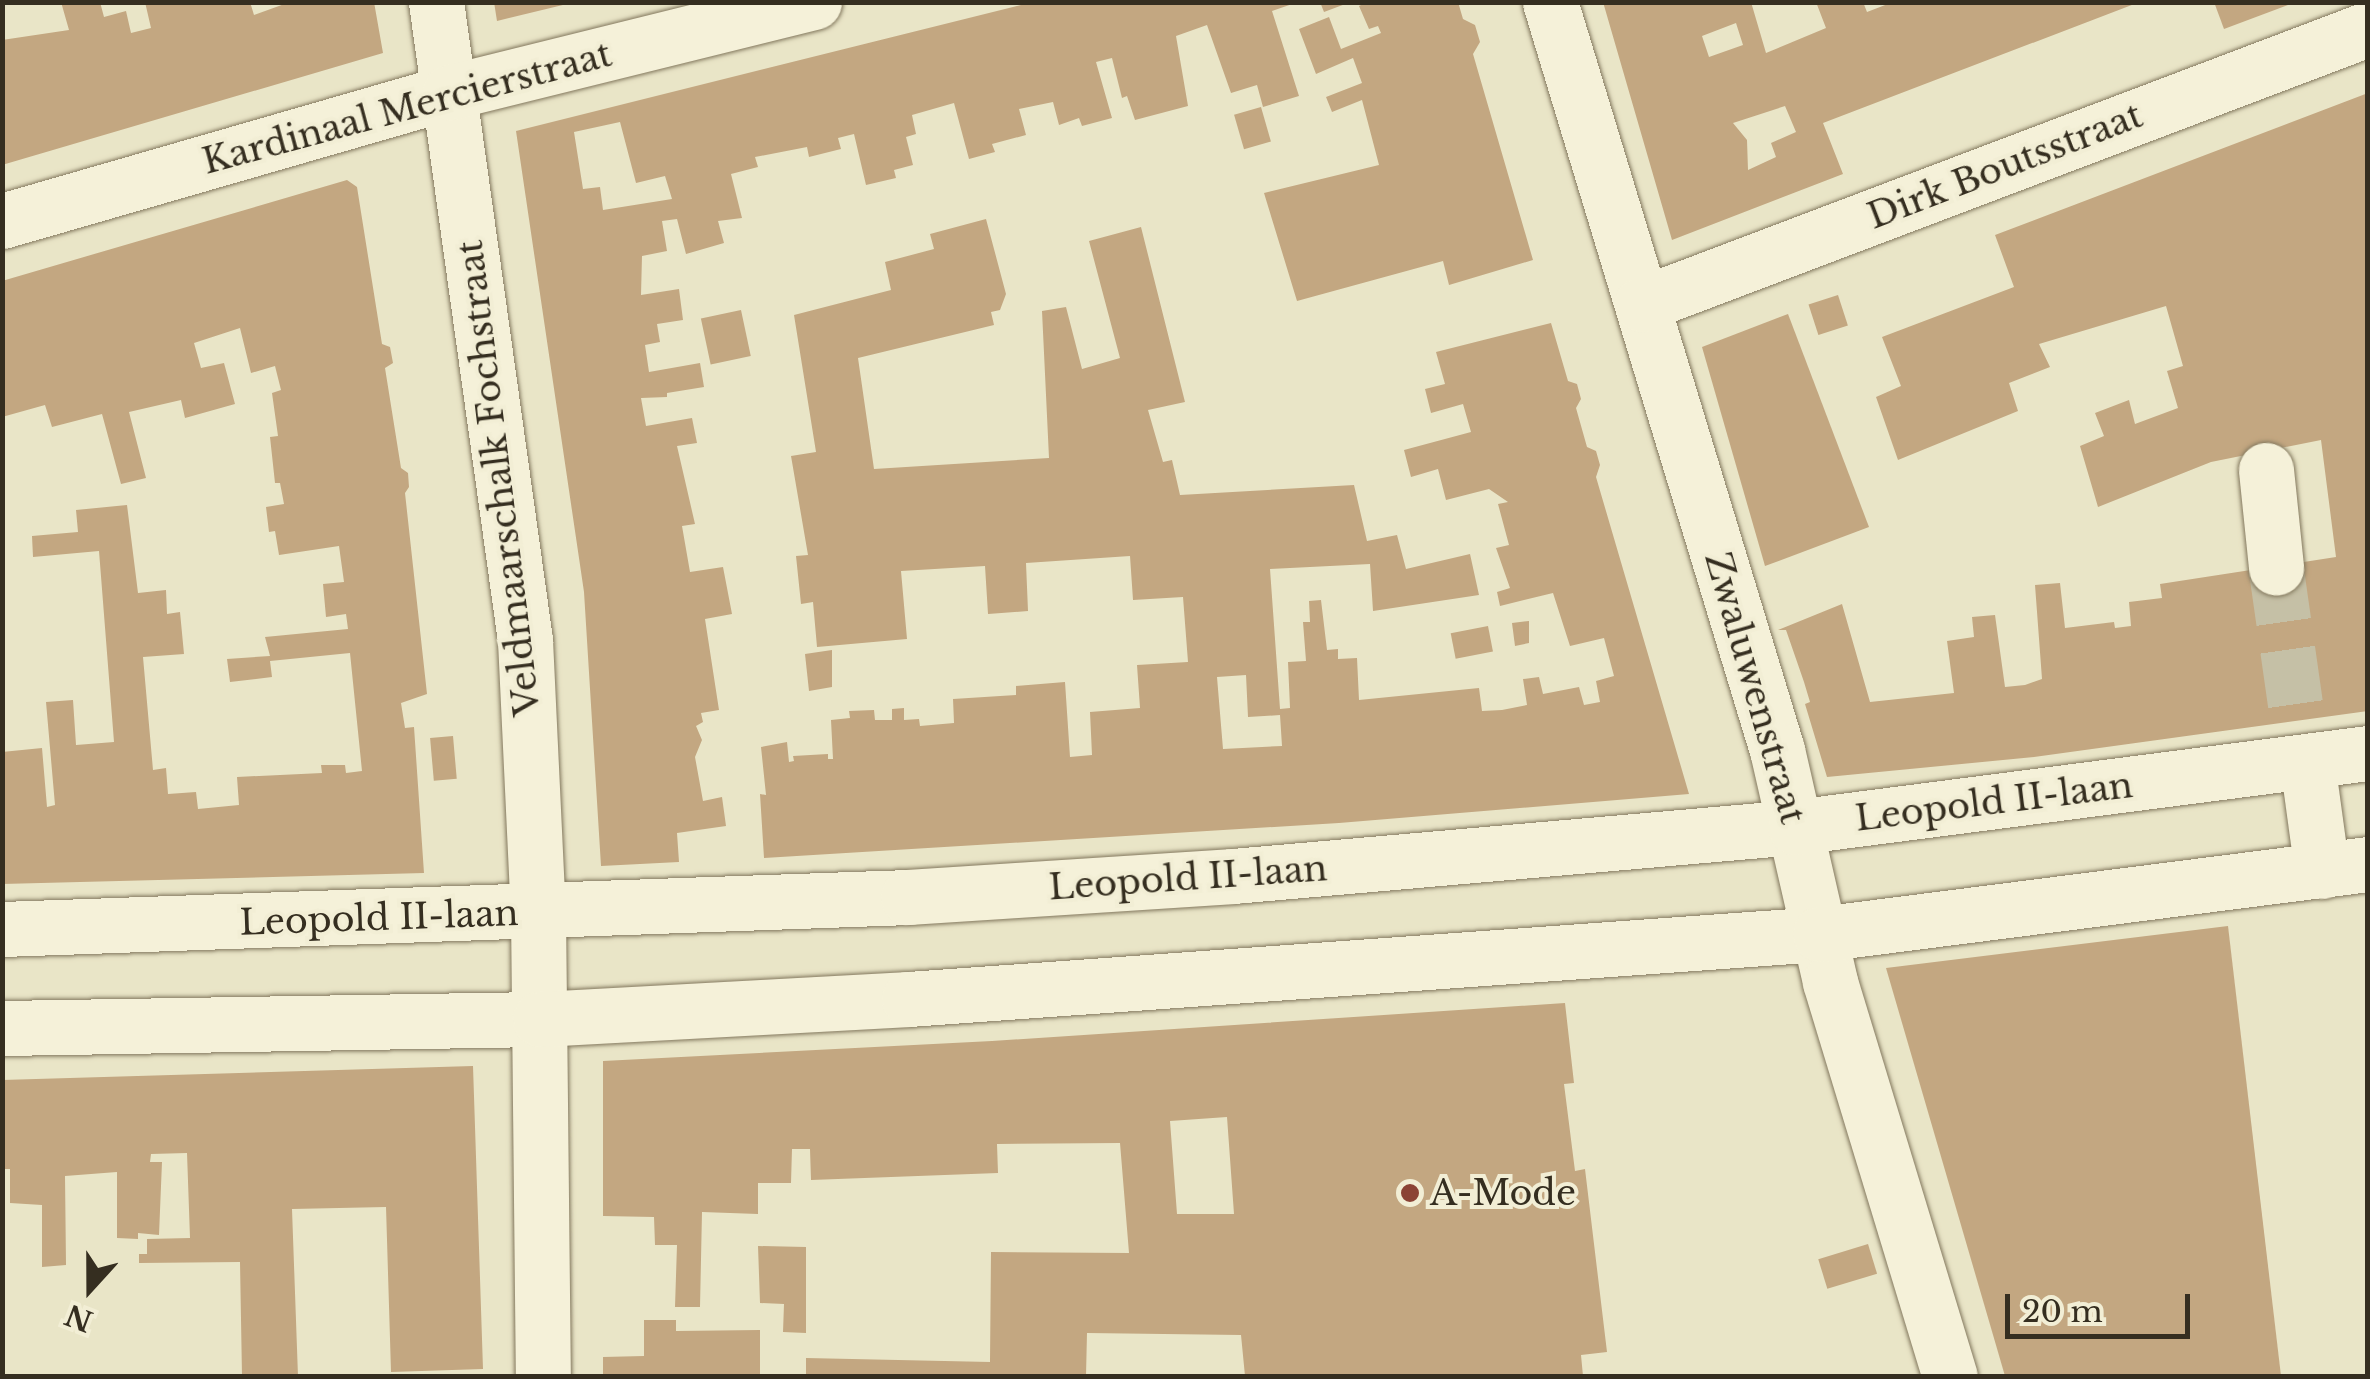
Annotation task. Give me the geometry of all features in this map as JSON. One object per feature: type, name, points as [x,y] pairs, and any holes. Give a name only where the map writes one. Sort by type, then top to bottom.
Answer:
[{"type":"street","name":"Veldmaarschalk Fochstraat","points":[[436,2],[525,640],[538,912],[543,1376]]},
{"type":"street","name":"Kardinaal Mercierstraat","points":[[2,221],[450,92],[814,2]]},
{"type":"street","name":"Zwaluwenstraat","points":[[1550,2],[1778,750],[1820,934],[1950,1376]]},
{"type":"street","name":"Dirk Boutsstraat","points":[[1642,304],[2368,29]]},
{"type":"street","points":[[2266,470],[2276,568]]},
{"type":"street","name":"Leopold II-laan","points":[[2,929],[908,898],[1232,876],[1795,826],[2302,749],[2368,753]]},
{"type":"street","points":[[2,1028],[540,1019],[909,999],[1820,934],[2345,868],[2302,749]]},
{"type":"building","points":[[61,2],[100,2],[104,17],[126,11],[131,33],[151,28],[145,2],[250,2],[254,15],[290,2],[374,2],[383,53],[2,165],[2,40],[69,30]]},
{"type":"building","points":[[494,2],[567,2],[567,4],[497,21]]},
{"type":"building","points":[[1033,2],[1298,2],[1272,11],[1299,96],[1263,107],[1257,85],[1231,93],[1207,25],[1176,36],[1188,106],[1135,120],[1127,96],[1122,98],[1112,58],[1096,62],[1112,118],[1082,126],[1079,118],[1059,125],[1053,102],[1019,109],[1026,135],[992,144],[995,152],[969,159],[954,103],[912,115],[916,134],[906,137],[913,165],[894,170],[896,178],[866,185],[854,134],[838,138],[841,149],[809,157],[807,147],[755,157],[758,167],[731,174],[742,218],[718,221],[724,243],[686,254],[677,219],[662,221],[667,251],[642,256],[641,295],[679,289],[683,320],[657,324],[660,342],[645,345],[649,372],[700,363],[704,387],[667,393],[667,397],[641,398],[646,426],[692,418],[697,443],[677,446],[695,524],[682,526],[690,572],[723,567],[732,614],[705,619],[719,710],[701,713],[703,722],[696,726],[702,740],[695,757],[703,801],[722,797],[726,826],[677,833],[679,862],[601,866],[584,592],[516,131]],"holes":[[[620,122],[636,183],[665,176],[672,199],[603,210],[600,187],[583,189],[574,132]]]},
{"type":"building","points":[[1320,2],[1348,2],[1348,3],[1324,12]]},
{"type":"building","points":[[1367,2],[1458,2],[1463,19],[1475,25],[1480,42],[1473,54],[1533,260],[1449,285],[1443,261],[1297,301],[1264,193],[1379,165],[1362,100],[1332,112],[1326,97],[1362,83],[1353,58],[1316,74],[1299,29],[1329,17],[1341,49],[1381,33],[1378,26],[1369,29],[1359,6]]},
{"type":"building","points":[[1603,2],[1751,2],[1766,53],[1826,28],[1816,2],[1863,2],[1867,12],[1893,2],[2137,3],[1823,123],[1843,174],[1672,240]],"holes":[[[1736,23],[1743,45],[1709,57],[1702,36]],[[1785,106],[1796,132],[1771,143],[1776,157],[1748,170],[1747,140],[1733,123]]]},
{"type":"building","points":[[2214,2],[2293,2],[2293,3],[2224,29]]},
{"type":"building","points":[[2368,93],[2368,711],[2034,757],[1827,777],[1805,704],[1810,702],[1804,682],[1786,630],[1778,630],[1842,604],[1870,702],[1954,693],[1947,641],[1974,637],[1972,617],[1995,615],[2005,687],[2025,685],[2042,679],[2035,585],[2060,583],[2065,628],[2114,622],[2115,628],[2131,626],[2129,602],[2162,598],[2160,584],[2336,557],[2321,440],[2211,462],[2098,507],[2080,446],[2104,436],[2095,413],[2129,400],[2135,424],[2178,408],[2167,371],[2183,366],[2166,306],[2039,344],[2050,367],[2009,383],[2018,411],[1898,460],[1876,397],[1901,386],[1882,337],[2014,287],[1995,235]]},
{"type":"building","points":[[1261,107],[1271,142],[1244,149],[1234,115]]},
{"type":"building","points":[[347,180],[357,187],[382,344],[390,347],[393,363],[385,368],[401,468],[408,473],[409,487],[405,493],[427,694],[401,703],[405,728],[414,727],[424,873],[2,884],[2,752],[42,748],[47,807],[55,805],[46,702],[73,700],[76,745],[114,742],[99,551],[33,557],[32,536],[78,532],[76,510],[127,505],[138,593],[166,590],[167,614],[180,612],[184,654],[143,657],[153,770],[166,768],[168,794],[196,792],[198,809],[239,805],[237,777],[322,773],[321,765],[345,765],[346,773],[362,771],[350,653],[270,661],[272,677],[230,682],[227,659],[270,656],[265,637],[348,629],[346,614],[326,617],[323,584],[344,582],[339,546],[279,555],[275,531],[269,532],[266,507],[284,504],[280,483],[275,483],[270,437],[278,436],[272,393],[281,390],[275,366],[251,373],[240,328],[194,343],[201,368],[224,363],[235,404],[185,418],[181,400],[129,412],[146,478],[121,484],[102,414],[52,427],[45,405],[2,417],[2,281]]},
{"type":"building","points":[[986,219],[1006,294],[1000,310],[991,312],[994,325],[858,358],[874,469],[1049,458],[1042,311],[1066,307],[1082,369],[1120,358],[1089,241],[1141,227],[1185,402],[1148,410],[1163,462],[1172,460],[1180,495],[1354,485],[1367,541],[1397,535],[1406,569],[1470,554],[1479,595],[1373,611],[1370,564],[1270,569],[1280,709],[1290,708],[1288,662],[1306,661],[1303,622],[1310,622],[1309,601],[1321,600],[1327,650],[1338,649],[1338,659],[1357,658],[1359,700],[1479,688],[1482,711],[1502,710],[1527,705],[1523,679],[1539,677],[1543,694],[1579,687],[1584,705],[1600,702],[1596,681],[1614,676],[1604,638],[1570,646],[1553,593],[1500,606],[1497,592],[1510,588],[1496,548],[1509,545],[1498,504],[1508,502],[1489,489],[1446,500],[1438,469],[1411,477],[1404,450],[1471,432],[1463,404],[1431,413],[1425,389],[1445,384],[1436,352],[1551,323],[1568,381],[1577,384],[1581,399],[1576,408],[1587,447],[1596,451],[1600,465],[1596,477],[1689,794],[1339,823],[764,858],[760,794],[766,795],[761,747],[787,742],[789,762],[794,761],[793,756],[828,754],[828,759],[833,759],[831,720],[850,718],[849,711],[874,710],[875,720],[892,720],[892,709],[904,708],[904,720],[919,719],[920,726],[954,723],[953,699],[1016,695],[1016,686],[1065,682],[1070,757],[1092,755],[1090,712],[1140,708],[1137,665],[1188,662],[1183,597],[1133,600],[1130,556],[1026,563],[1028,611],[988,614],[985,566],[901,571],[907,639],[817,647],[813,602],[801,604],[796,556],[808,555],[791,456],[816,452],[794,315],[891,290],[885,262],[934,249],[930,234]],"holes":[[[1246,675],[1248,717],[1280,715],[1282,746],[1223,749],[1217,677]]]},
{"type":"building","points":[[1838,295],[1848,325],[1818,335],[1809,305]]},
{"type":"building","points":[[741,310],[751,356],[711,364],[701,319]]},
{"type":"building","points":[[1788,314],[1869,527],[1765,566],[1702,347]]},
{"type":"building","points":[[1529,621],[1529,643],[1515,646],[1512,623]]},
{"type":"building","points":[[1488,626],[1493,652],[1456,659],[1451,633]]},
{"type":"building","points":[[832,650],[832,687],[809,691],[805,654]]},
{"type":"building","points":[[453,736],[457,779],[434,781],[430,738]]},
{"type":"building","points":[[2228,926],[2281,1376],[2005,1376],[1886,968]]},
{"type":"building","points":[[1565,1003],[1574,1083],[1564,1084],[1575,1171],[1585,1169],[1607,1352],[1581,1355],[1583,1376],[1245,1376],[1241,1335],[1087,1333],[1086,1376],[806,1376],[806,1358],[990,1362],[991,1252],[1129,1253],[1120,1143],[997,1144],[998,1173],[811,1180],[810,1149],[792,1149],[791,1183],[758,1183],[758,1214],[702,1212],[700,1307],[675,1307],[677,1245],[655,1245],[654,1217],[603,1216],[603,1061],[992,1041]],"holes":[[[1227,1117],[1234,1214],[1177,1214],[1170,1121]]]},
{"type":"building","points":[[473,1066],[483,1369],[391,1372],[386,1207],[292,1209],[298,1376],[242,1376],[240,1262],[139,1263],[139,1254],[147,1254],[147,1239],[190,1238],[187,1153],[151,1154],[150,1162],[162,1162],[159,1235],[138,1233],[138,1239],[117,1238],[117,1172],[65,1176],[66,1265],[42,1267],[42,1205],[10,1203],[10,1169],[2,1169],[2,1080]]},
{"type":"building","points":[[1868,1244],[1877,1274],[1827,1289],[1818,1259]]},
{"type":"building","points":[[758,1246],[806,1247],[806,1333],[783,1332],[784,1304],[760,1303]]},
{"type":"building","points":[[644,1320],[676,1320],[676,1331],[760,1330],[760,1376],[603,1376],[603,1357],[644,1356]]},
{"type":"tunnel","points":[[2276,567],[2298,721]]},
{"type":"place","name":"A-Mode","points":[[1410,1193]]}]
